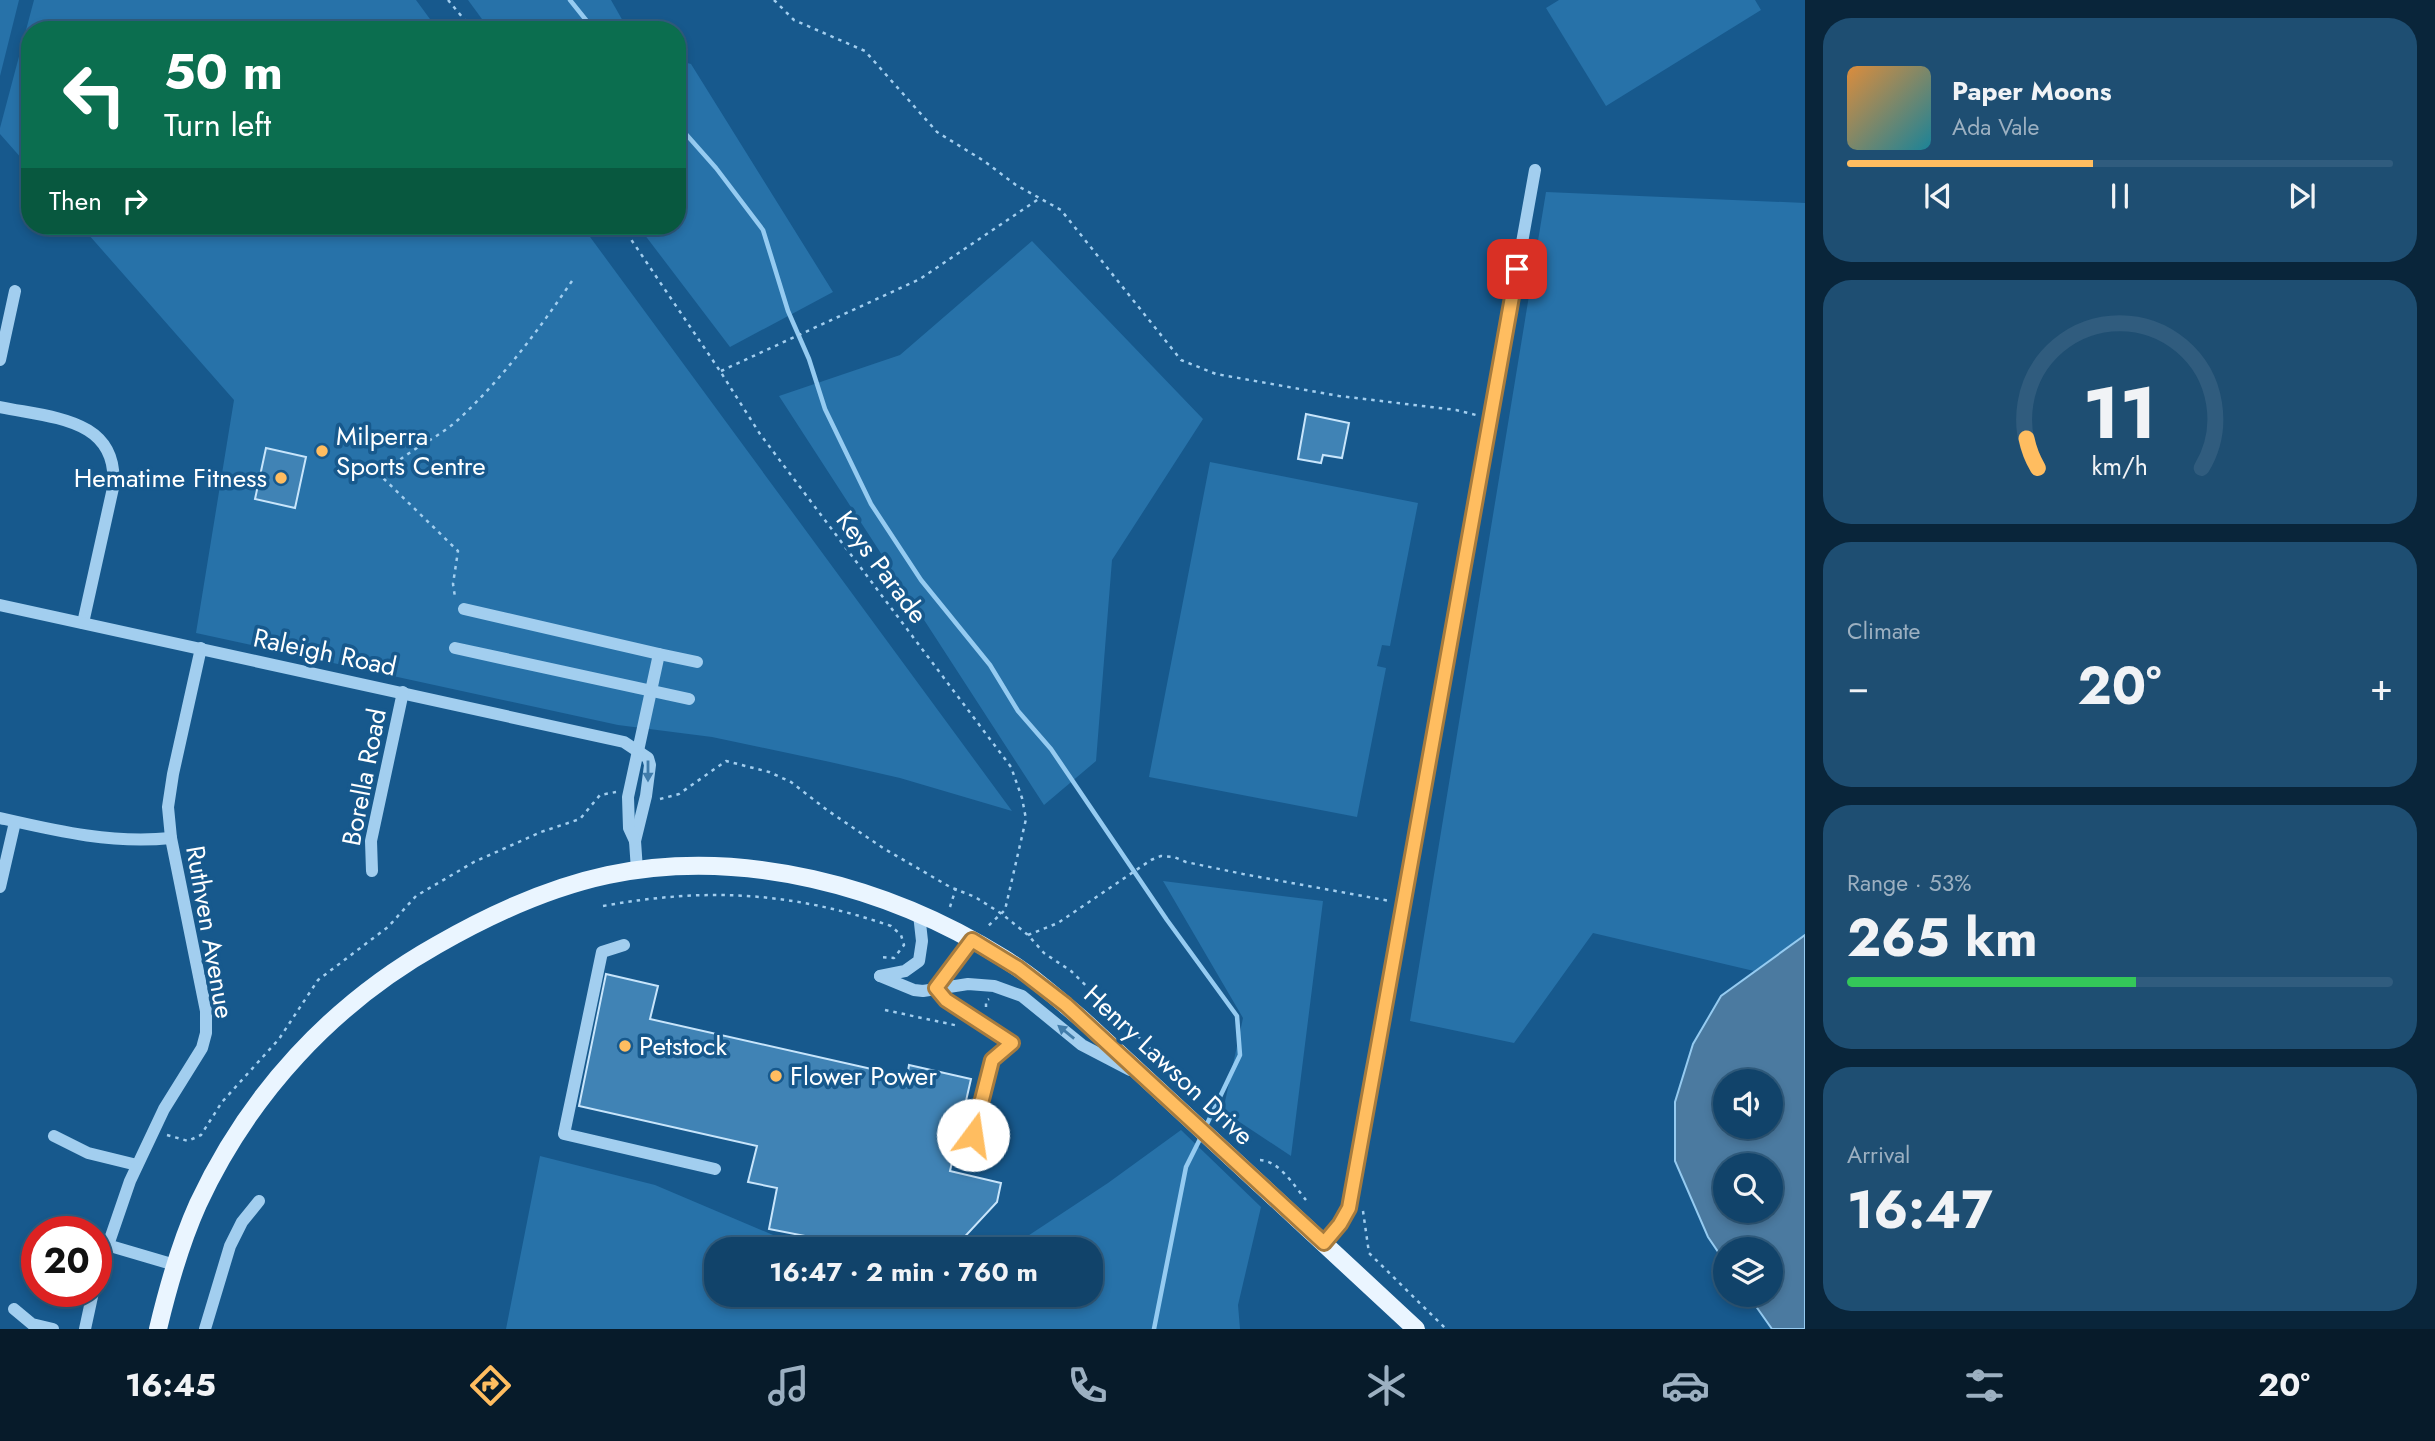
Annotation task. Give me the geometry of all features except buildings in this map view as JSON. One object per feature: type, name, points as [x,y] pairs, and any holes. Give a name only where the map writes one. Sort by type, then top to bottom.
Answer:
[{"type":"main road","name":"Henry Lawson Drive","points":[[158,1329],[175,1265],[197,1207],[239,1130],[287,1065],[340,1013],[411,960],[505,909],[578,883],[637,870],[691,865],[807,878],[852,889],[919,914],[972,940],[1018,968],[1153,1075],[1174,1104],[1416,1329]]},
{"type":"street","points":[[1324,1243],[1349,1208],[1535,170]]},
{"type":"street","points":[[0,360],[15,291]]},
{"type":"street","points":[[0,407],[78,425],[102,440],[110,453],[114,468],[113,488],[83,623]]},
{"type":"street","name":"Raleigh Road","points":[[0,605],[617,740],[637,752]]},
{"type":"street","points":[[464,609],[697,662]]},
{"type":"street","name":"Ruthven Avenue","points":[[112,1232],[137,1164],[153,1130],[176,1087],[199,1054],[206,1033],[206,1011],[171,838],[170,793],[201,648]]},
{"type":"street","points":[[455,648],[689,699]]},
{"type":"street","points":[[637,870],[635,841],[650,773],[648,758],[637,752],[659,654]]},
{"type":"street","name":"Borella Road","points":[[372,871],[373,832],[403,692]]},
{"type":"street","points":[[0,818],[102,839],[133,841],[171,838]]},
{"type":"street","points":[[0,887],[15,822]]},
{"type":"street","points":[[919,914],[922,941],[919,961],[905,971],[880,976],[914,990],[968,984],[994,986],[1022,996],[1082,1045],[1153,1075]]},
{"type":"street","points":[[936,988],[972,940]]},
{"type":"street","points":[[624,945],[602,952],[564,1134],[715,1169]]},
{"type":"street","points":[[936,988],[946,1000],[1012,1043],[992,1060],[967,1159]]},
{"type":"street","points":[[54,1136],[88,1153],[137,1164]]},
{"type":"street","points":[[205,1329],[230,1246],[242,1222],[259,1201]]},
{"type":"street","points":[[112,1246],[175,1265]]},
{"type":"street","points":[[85,1329],[90,1307]]},
{"type":"street","points":[[14,1308],[32,1324],[53,1329]]},
{"type":"path","points":[[448,0],[466,21]]},
{"type":"path","points":[[774,0],[794,20],[865,51],[937,132],[984,161],[1016,185],[1061,210],[1181,360],[1216,374],[1339,396],[1456,410],[1490,418]]},
{"type":"path","points":[[720,371],[920,279],[1040,198]]},
{"type":"path","name":"Keys Parade","points":[[628,235],[760,434],[1011,767],[1026,819],[1002,914]]},
{"type":"path","points":[[382,477],[392,464],[457,420],[530,342],[574,278]]},
{"type":"path","points":[[361,467],[382,477],[458,551],[453,607],[464,609]]},
{"type":"path","points":[[652,797],[666,799],[679,794],[726,761],[769,772],[791,782],[883,848],[975,897],[1028,935],[1044,953],[1072,971],[1152,1050],[1158,1059],[1153,1075]]},
{"type":"path","points":[[153,1130],[179,1140],[194,1140],[201,1136],[222,1102],[279,1039],[317,980],[388,927],[416,896],[474,862],[541,832],[580,819],[604,793],[623,791]]},
{"type":"path","points":[[1028,935],[1058,923],[1161,856],[1387,900]]},
{"type":"path","points":[[950,907],[956,888]]},
{"type":"path","points":[[603,906],[673,896],[721,895],[798,901],[891,926],[901,935],[904,945],[894,958],[880,957]]},
{"type":"path","points":[[972,940],[1002,914]]},
{"type":"path","points":[[986,1007],[986,1001],[992,997]]},
{"type":"path","points":[[885,1010],[959,1026]]},
{"type":"path","points":[[1258,1160],[1271,1163],[1306,1200]]},
{"type":"path","points":[[1362,1201],[1369,1253],[1446,1329]]},
{"type":"shaded area","points":[[0,0],[19,0],[0,76]]},
{"type":"shaded area","points":[[34,0],[416,0],[431,21],[28,21]]},
{"type":"shaded area","points":[[468,0],[611,0],[623,21],[483,21]]},
{"type":"shaded area","points":[[1559,0],[1755,0],[1761,10],[1606,106],[1546,8]]},
{"type":"shaded area","points":[[21,49],[21,158],[0,134]]},
{"type":"shaded area","points":[[686,63],[691,64],[833,292],[730,347],[645,235],[686,235]]},
{"type":"shaded area","points":[[1546,192],[1805,203],[1805,935],[1754,971],[1593,933],[1514,1043],[1410,1021]]},
{"type":"shaded area","name":"Milperra Sports Centre","points":[[89,235],[589,235],[1012,811],[900,778],[830,762],[712,737],[618,725],[196,633],[234,400]]},
{"type":"shaded area","points":[[1032,241],[1203,419],[1112,560],[1096,761],[1044,805],[779,396],[900,355]]},
{"type":"shaded area","points":[[1210,462],[1418,503],[1390,646],[1382,645],[1377,666],[1386,668],[1357,817],[1149,777]]},
{"type":"shaded area","points":[[1163,881],[1323,901],[1291,1156],[1223,1111],[1243,1018]]},
{"type":"shaded area","points":[[1805,935],[1805,1329],[1772,1329],[1756,1307],[1783,1307],[1783,1237],[1713,1237],[1713,1244],[1675,1161],[1675,1102],[1693,1044],[1721,996]]},
{"type":"shaded area","points":[[1181,1130],[1261,1207],[1238,1305],[1240,1329],[506,1329],[540,1156],[655,1185],[778,1237],[704,1237],[704,1307],[1103,1307],[1103,1237],[1026,1237]]},
{"type":"waterway","points":[[570,0],[587,21]]},
{"type":"waterway","points":[[686,134],[716,168],[763,230],[788,311],[809,359],[825,409],[871,504],[921,580],[990,665],[1018,711],[1051,749],[1167,920],[1237,1016],[1240,1055],[1206,1126]]},
{"type":"waterway","points":[[1154,1329],[1186,1167],[1201,1137]]},
{"type":"place","name":"Milperra Sports Centre","points":[[322,451]]},
{"type":"place","name":"Hematime Fitness","points":[[281,478]]},
{"type":"place","name":"Petstock","points":[[625,1046]]},
{"type":"place","name":"Flower Power","points":[[776,1076]]},
{"type":"route","points":[[973,1135],[992,1060],[1012,1043],[946,1000],[936,988],[972,940],[1034,979],[1066,1005],[1324,1243],[1340,1224],[1349,1208],[1517,269]]}]
